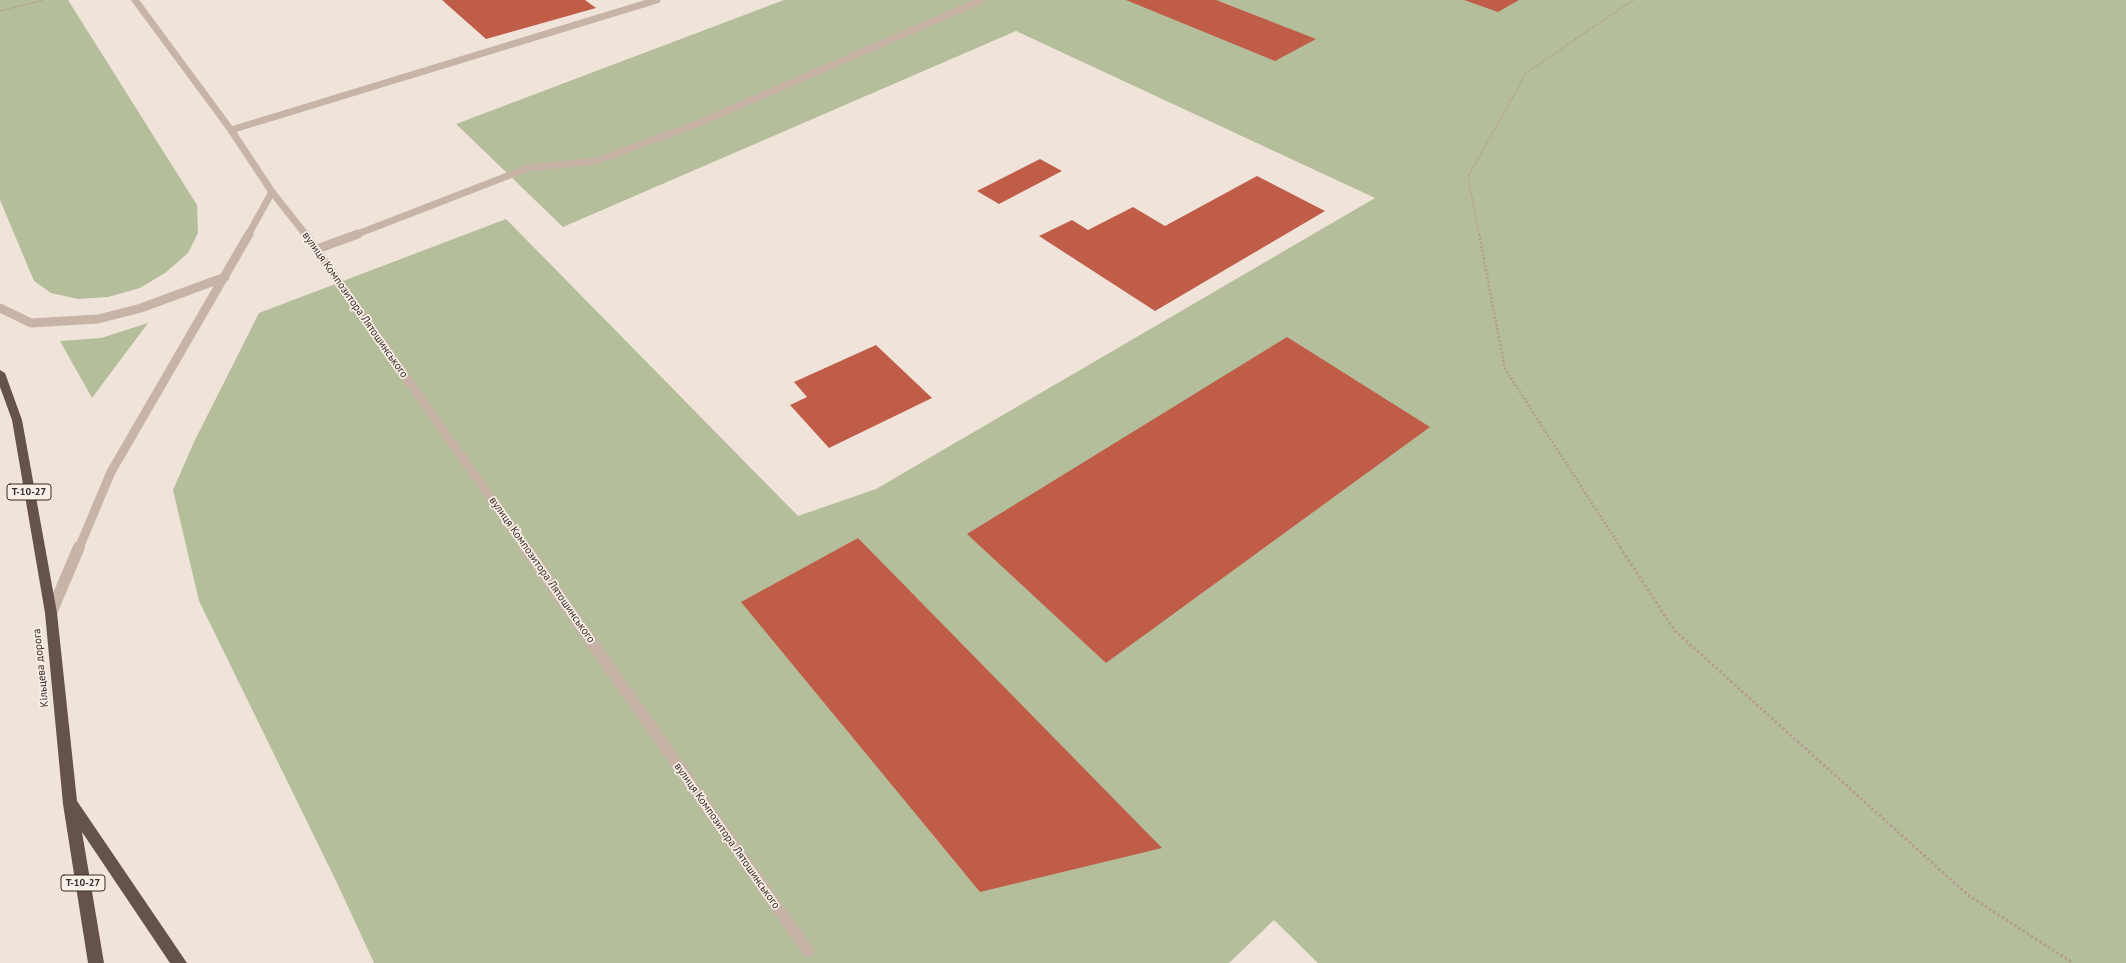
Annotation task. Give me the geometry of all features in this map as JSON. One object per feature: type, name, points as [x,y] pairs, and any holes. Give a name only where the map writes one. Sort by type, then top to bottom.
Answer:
[{"type":"highway","name":"Кільцева дорога","points":[[0,373],[17,420],[51,613],[70,804],[96,963]]},
{"type":"highway","points":[[70,804],[179,963]]},
{"type":"street","name":"вулиця Композитора Лятошинського","points":[[135,0],[231,130],[272,192],[317,249],[808,951]]},
{"type":"street","points":[[231,130],[657,0]]},
{"type":"street","points":[[317,249],[389,223],[528,168],[596,161],[684,128],[982,0]]},
{"type":"street","points":[[51,613],[111,472],[225,278],[272,192]]},
{"type":"street","points":[[0,308],[31,323],[98,319],[142,308],[225,278]]},
{"type":"path","points":[[0,11],[44,0]]},
{"type":"path","points":[[1633,0],[1526,74],[1468,177],[1505,369],[1675,630],[1968,895],[2072,963]]},
{"type":"green space","points":[[0,0],[68,0],[197,205],[198,233],[188,253],[165,273],[140,288],[108,297],[78,299],[51,293],[34,281],[0,200]]},
{"type":"green space","points":[[784,0],[2126,0],[2126,963],[1318,963],[1274,920],[1229,963],[374,963],[338,885],[199,601],[173,490],[194,442],[259,313],[506,219],[798,516],[876,489],[1375,198],[1016,31],[563,227],[456,124]]},
{"type":"green space","points":[[148,323],[92,398],[60,341],[101,338]]},
{"type":"building","points":[[442,0],[585,0],[596,8],[486,39]]},
{"type":"building","points":[[1126,0],[1216,0],[1316,39],[1275,61]]},
{"type":"building","points":[[1464,0],[1519,0],[1498,12]]},
{"type":"building","points":[[1040,159],[1062,171],[999,204],[977,191]]},
{"type":"building","points":[[1257,176],[1325,211],[1155,311],[1039,236],[1072,220],[1088,230],[1133,207],[1165,226]]},
{"type":"building","points":[[1287,337],[1430,427],[1106,663],[967,534]]},
{"type":"building","points":[[876,345],[932,398],[829,448],[790,405],[807,397],[794,382]]},
{"type":"building","points":[[858,538],[1162,848],[980,892],[741,602]]}]
